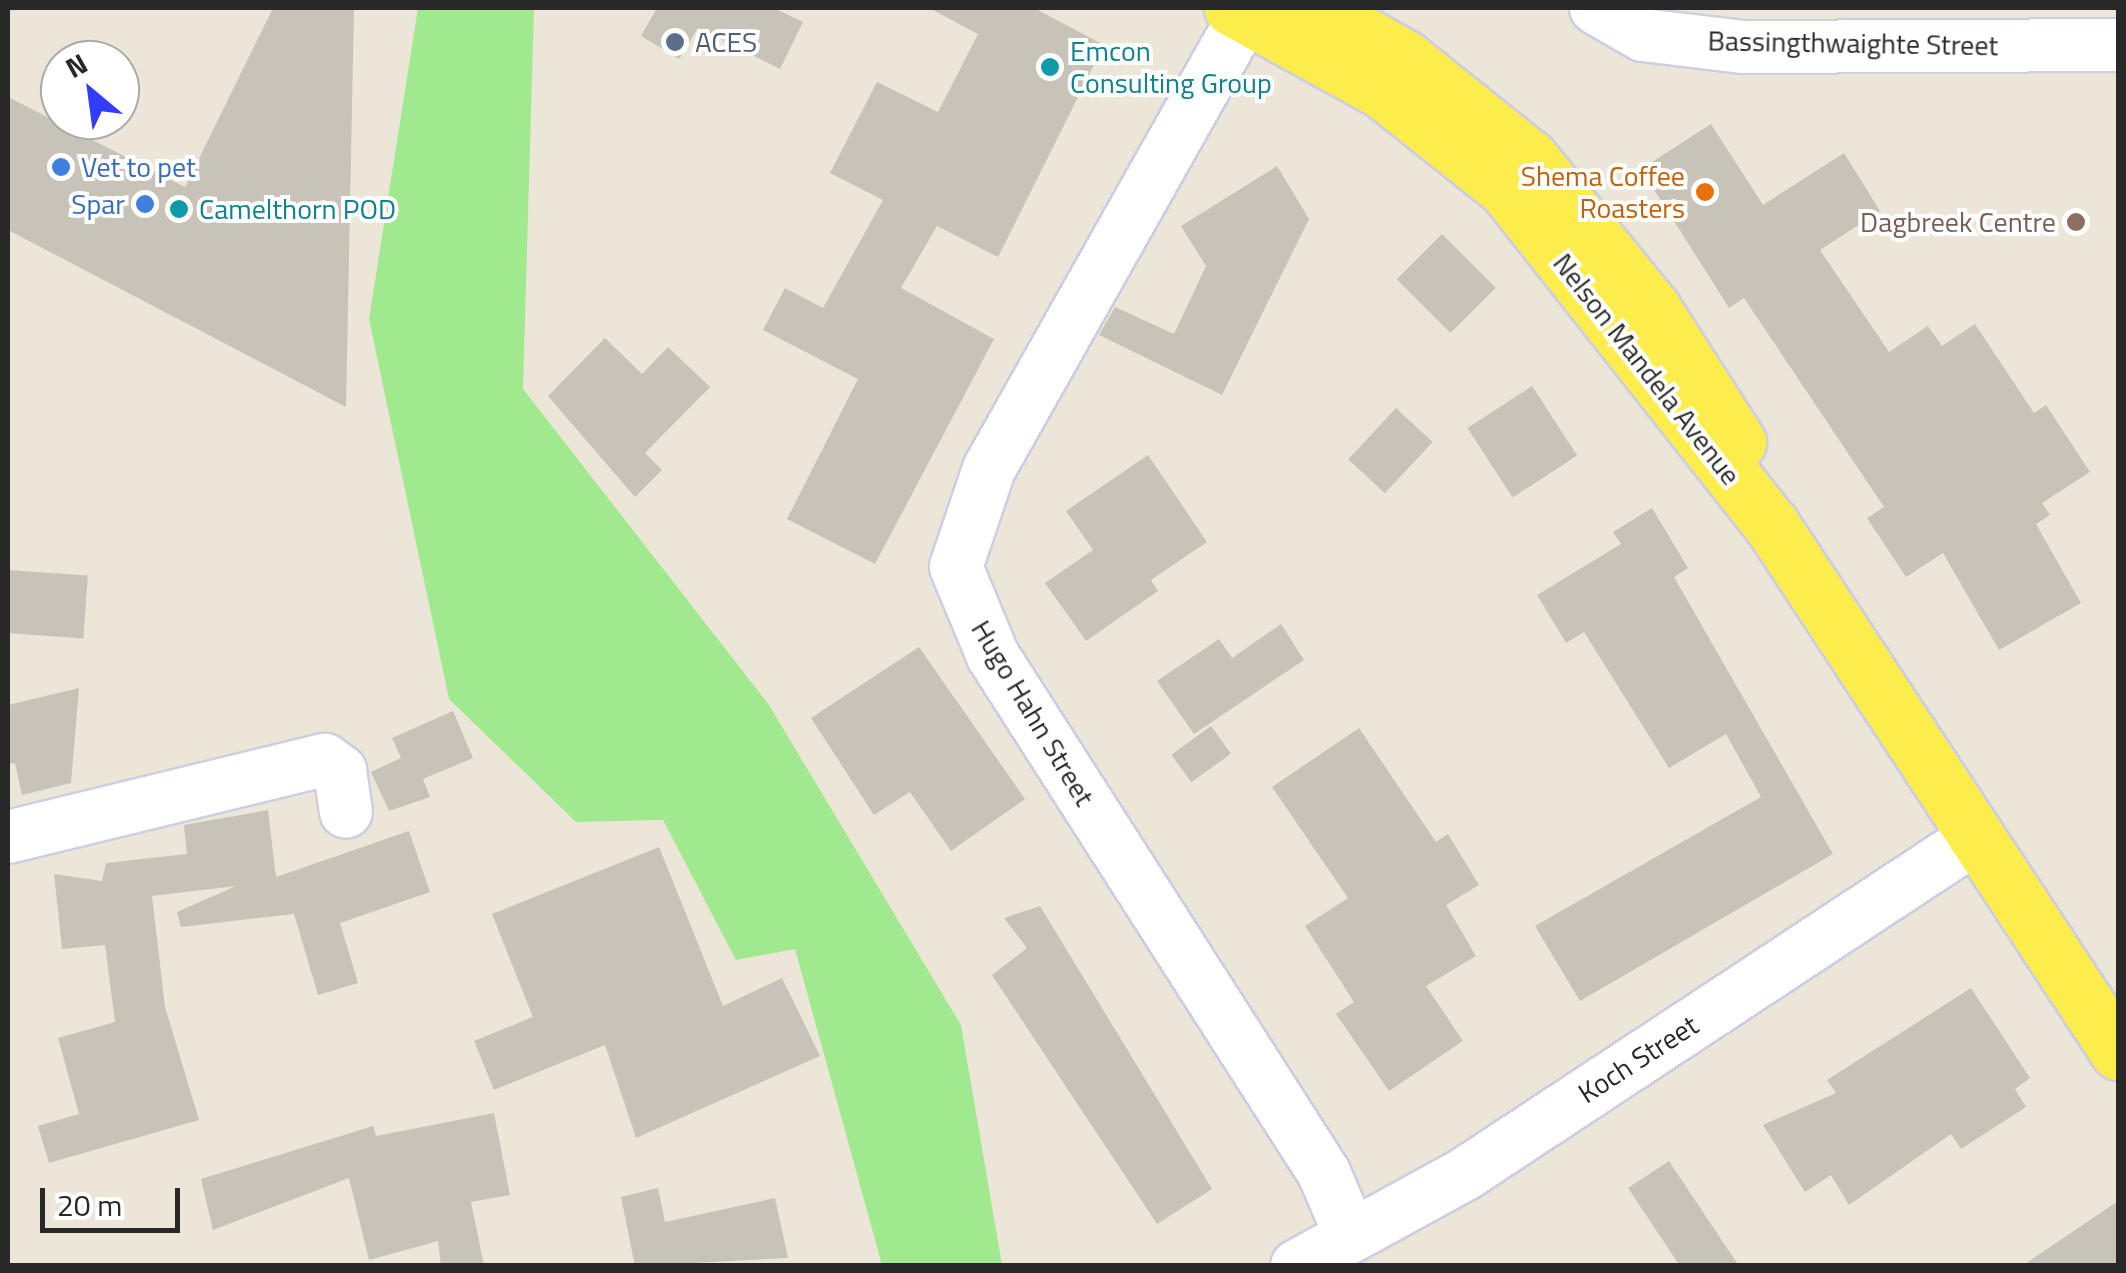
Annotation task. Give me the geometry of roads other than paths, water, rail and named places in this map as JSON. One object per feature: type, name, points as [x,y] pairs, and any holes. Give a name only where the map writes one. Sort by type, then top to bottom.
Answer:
[{"type":"main road","name":"Nelson Mandela Avenue","points":[[1317,8],[1405,58],[1530,158],[1653,309],[1734,432],[1771,524]]},
{"type":"main road","name":"Nelson Mandela Avenue","points":[[1242,10],[1383,91],[1506,189],[1771,524],[1972,840],[2118,1052]]},
{"type":"street","name":"Bassingthwaighte Street","points":[[1596,8],[1644,35],[1744,47],[1988,26],[2118,45]]},
{"type":"street","name":"Hugo Hahn Street","points":[[1242,10],[989,469],[956,567],[994,656],[1324,1172],[1350,1234]]},
{"type":"street","points":[[8,837],[324,760],[340,772],[346,812]]},
{"type":"street","name":"Koch Street","points":[[1297,1266],[1465,1174],[1972,840]]},
{"type":"place","name":"ACES","points":[[675,42]]},
{"type":"place","name":"Emcon Consulting Group","points":[[1050,67]]},
{"type":"place","name":"Vet to pet","points":[[61,167]]},
{"type":"place","name":"Shema Coffee Roasters","points":[[1705,192]]},
{"type":"place","name":"Spar","points":[[145,204]]},
{"type":"place","name":"Camelthorn POD","points":[[179,209]]},
{"type":"place","name":"Dagbreek Centre","points":[[2076,222]]}]
